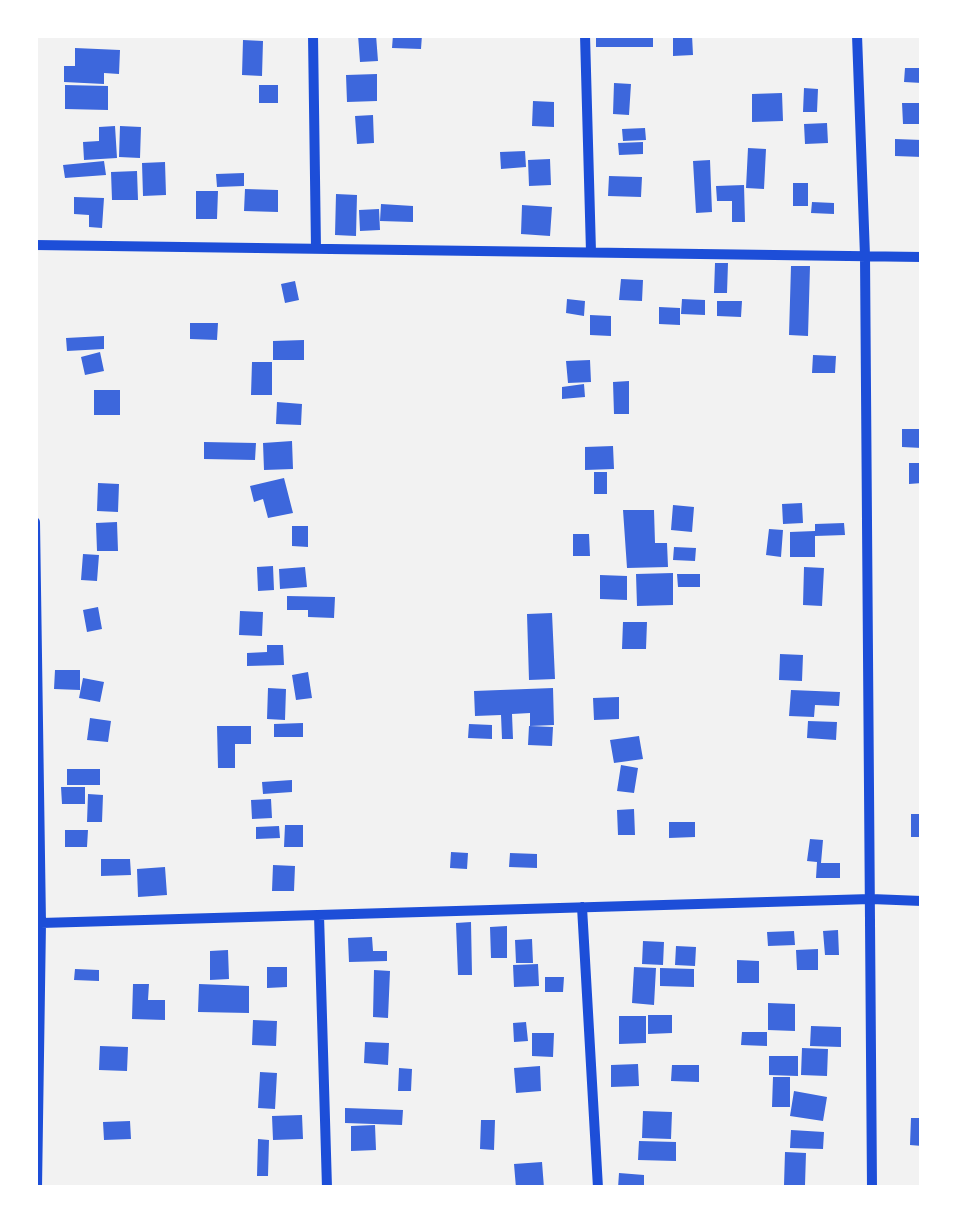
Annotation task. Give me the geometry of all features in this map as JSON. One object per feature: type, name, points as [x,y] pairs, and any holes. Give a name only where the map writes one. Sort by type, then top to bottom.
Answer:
[{"type":"street","points":[[313,35],[316,249]]},
{"type":"street","points":[[585,35],[590,252]]},
{"type":"street","points":[[857,35],[865,256],[872,1188]]},
{"type":"street","points":[[35,244],[922,257]]},
{"type":"street","points":[[35,522],[41,923],[37,1188]]},
{"type":"street","points":[[41,923],[871,899],[922,901]]},
{"type":"street","points":[[582,907],[598,1188]]},
{"type":"street","points":[[319,915],[327,1188]]},
{"type":"building","points":[[358,35],[376,35],[378,61],[360,62]]},
{"type":"building","points":[[393,35],[422,35],[421,49],[392,48]]},
{"type":"building","points":[[596,35],[653,35],[653,47],[596,47]]},
{"type":"building","points":[[673,35],[692,35],[693,55],[673,56]]},
{"type":"building","points":[[243,40],[263,41],[262,76],[242,75]]},
{"type":"building","points":[[75,48],[120,50],[119,74],[104,73],[104,84],[64,82],[64,66],[75,66]]},
{"type":"building","points":[[905,68],[922,68],[922,83],[904,82]]},
{"type":"building","points":[[377,74],[377,101],[347,102],[346,75]]},
{"type":"building","points":[[614,83],[631,84],[629,115],[613,114]]},
{"type":"building","points":[[65,85],[108,86],[108,110],[65,109]]},
{"type":"building","points":[[259,85],[278,85],[278,103],[259,103]]},
{"type":"building","points":[[804,88],[818,89],[817,112],[803,112]]},
{"type":"building","points":[[782,93],[783,121],[752,122],[752,94]]},
{"type":"building","points":[[533,101],[554,102],[554,127],[532,126]]},
{"type":"building","points":[[902,103],[922,103],[922,124],[903,124]]},
{"type":"building","points":[[373,115],[374,143],[357,144],[355,116]]},
{"type":"building","points":[[827,123],[828,143],[805,144],[804,124]]},
{"type":"building","points":[[115,126],[117,158],[84,160],[83,142],[99,141],[99,127]]},
{"type":"building","points":[[120,126],[141,127],[140,158],[119,157]]},
{"type":"building","points":[[645,128],[646,140],[623,141],[622,129]]},
{"type":"building","points":[[895,139],[922,140],[922,157],[895,156]]},
{"type":"building","points":[[643,142],[643,154],[619,155],[618,143]]},
{"type":"building","points":[[748,148],[766,149],[764,189],[746,188]]},
{"type":"building","points":[[525,151],[526,167],[501,169],[500,152]]},
{"type":"building","points":[[550,159],[551,185],[529,186],[528,160]]},
{"type":"building","points":[[710,160],[712,212],[696,213],[693,161]]},
{"type":"building","points":[[104,161],[106,175],[65,178],[63,165]]},
{"type":"building","points":[[165,162],[166,195],[143,196],[142,163]]},
{"type":"building","points":[[137,171],[138,200],[112,200],[111,172]]},
{"type":"building","points":[[244,173],[244,186],[217,187],[216,174]]},
{"type":"building","points":[[609,176],[642,177],[641,197],[608,196]]},
{"type":"building","points":[[793,183],[808,183],[808,206],[793,206]]},
{"type":"building","points":[[744,185],[745,222],[732,222],[732,201],[717,201],[716,186]]},
{"type":"building","points":[[245,189],[278,190],[278,212],[244,211]]},
{"type":"building","points":[[196,191],[218,191],[217,219],[196,219]]},
{"type":"building","points":[[336,194],[357,195],[356,236],[335,235]]},
{"type":"building","points":[[74,197],[104,198],[102,228],[89,227],[89,215],[74,214]]},
{"type":"building","points":[[812,202],[834,203],[834,214],[811,213]]},
{"type":"building","points":[[381,204],[413,206],[413,222],[380,221]]},
{"type":"building","points":[[522,205],[552,207],[550,236],[521,234]]},
{"type":"building","points":[[379,209],[380,230],[360,231],[359,210]]},
{"type":"building","points":[[715,263],[728,263],[727,293],[714,293]]},
{"type":"building","points":[[791,266],[810,266],[808,336],[789,335]]},
{"type":"building","points":[[621,279],[643,280],[642,301],[619,300]]},
{"type":"building","points":[[295,281],[299,300],[285,303],[281,284]]},
{"type":"building","points":[[567,299],[585,301],[584,316],[566,313]]},
{"type":"building","points":[[682,299],[705,300],[705,315],[681,314]]},
{"type":"building","points":[[717,301],[742,301],[741,317],[717,316]]},
{"type":"building","points":[[659,307],[680,308],[680,325],[659,324]]},
{"type":"building","points":[[590,315],[611,316],[611,336],[590,335]]},
{"type":"building","points":[[190,323],[218,323],[217,340],[190,339]]},
{"type":"building","points":[[104,336],[104,349],[67,351],[66,338]]},
{"type":"building","points":[[304,340],[304,360],[273,360],[273,341]]},
{"type":"building","points":[[100,352],[104,371],[85,375],[81,357]]},
{"type":"building","points":[[813,355],[836,356],[835,373],[812,373]]},
{"type":"building","points":[[590,360],[591,382],[568,383],[566,361]]},
{"type":"building","points":[[252,362],[272,362],[272,395],[251,395]]},
{"type":"building","points":[[629,381],[629,414],[614,414],[613,382]]},
{"type":"building","points":[[584,384],[585,397],[562,399],[562,387]]},
{"type":"building","points":[[94,390],[120,390],[120,415],[94,415]]},
{"type":"building","points":[[277,402],[302,404],[301,425],[276,424]]},
{"type":"building","points":[[902,429],[922,429],[922,448],[902,447]]},
{"type":"building","points":[[292,441],[293,469],[264,470],[263,443]]},
{"type":"building","points":[[204,442],[256,443],[255,460],[204,459]]},
{"type":"building","points":[[613,446],[614,469],[585,470],[585,447]]},
{"type":"building","points":[[909,463],[922,463],[922,483],[909,484]]},
{"type":"building","points":[[594,472],[607,472],[607,494],[594,494]]},
{"type":"building","points":[[284,478],[293,513],[268,518],[263,499],[254,502],[250,486]]},
{"type":"building","points":[[98,483],[119,484],[118,512],[97,511]]},
{"type":"building","points":[[802,503],[803,523],[783,524],[782,504]]},
{"type":"building","points":[[673,505],[694,507],[692,532],[671,530]]},
{"type":"building","points":[[623,510],[654,510],[655,543],[667,543],[668,567],[627,568]]},
{"type":"building","points":[[117,522],[118,551],[97,551],[96,523]]},
{"type":"building","points":[[844,523],[845,535],[815,536],[815,557],[790,557],[790,532],[815,531],[815,524]]},
{"type":"building","points":[[292,526],[308,526],[308,547],[292,546]]},
{"type":"building","points":[[769,529],[783,530],[781,557],[766,555]]},
{"type":"building","points":[[573,534],[589,534],[590,556],[573,556]]},
{"type":"building","points":[[674,547],[696,548],[695,561],[673,560]]},
{"type":"building","points":[[83,554],[99,555],[97,581],[81,580]]},
{"type":"building","points":[[273,566],[274,590],[258,591],[257,567]]},
{"type":"building","points":[[305,567],[307,587],[280,589],[279,569]]},
{"type":"building","points":[[804,567],[824,568],[822,606],[803,605]]},
{"type":"building","points":[[673,573],[673,605],[637,606],[636,574]]},
{"type":"building","points":[[677,574],[700,574],[700,587],[678,587]]},
{"type":"building","points":[[600,575],[627,576],[627,600],[600,599]]},
{"type":"building","points":[[287,596],[335,597],[334,618],[308,617],[308,610],[287,610]]},
{"type":"building","points":[[98,607],[102,629],[87,632],[83,610]]},
{"type":"building","points":[[240,611],[263,612],[262,636],[239,635]]},
{"type":"building","points":[[552,613],[555,679],[529,680],[527,614]]},
{"type":"building","points":[[623,622],[647,622],[646,649],[622,649]]},
{"type":"building","points":[[267,645],[283,645],[284,665],[247,666],[247,653],[267,652]]},
{"type":"building","points":[[780,654],[803,655],[802,681],[779,680]]},
{"type":"building","points":[[55,670],[80,670],[80,690],[54,689]]},
{"type":"building","points":[[308,672],[312,698],[296,700],[292,675]]},
{"type":"building","points":[[83,678],[104,682],[100,702],[79,698]]},
{"type":"building","points":[[268,688],[286,689],[285,720],[267,719]]},
{"type":"building","points":[[553,688],[554,725],[530,726],[530,713],[512,714],[513,739],[502,739],[501,715],[475,716],[474,691]]},
{"type":"building","points":[[791,690],[840,692],[839,706],[815,705],[814,717],[789,716]]},
{"type":"building","points":[[619,697],[619,719],[594,720],[593,698]]},
{"type":"building","points":[[90,718],[111,721],[108,742],[87,740]]},
{"type":"building","points":[[808,721],[837,722],[836,740],[807,738]]},
{"type":"building","points":[[303,723],[303,737],[274,737],[274,724]]},
{"type":"building","points":[[469,724],[492,725],[492,739],[468,738]]},
{"type":"building","points":[[217,726],[251,726],[251,744],[235,744],[235,768],[218,768]]},
{"type":"building","points":[[529,726],[553,727],[552,746],[528,745]]},
{"type":"building","points":[[639,736],[643,759],[614,763],[610,740]]},
{"type":"building","points":[[621,765],[638,768],[634,793],[617,791]]},
{"type":"building","points":[[67,769],[100,769],[100,785],[67,785]]},
{"type":"building","points":[[292,780],[292,792],[263,794],[262,782]]},
{"type":"building","points":[[61,787],[85,787],[85,804],[62,804]]},
{"type":"building","points":[[88,794],[103,795],[102,822],[87,822]]},
{"type":"building","points":[[271,799],[272,818],[252,819],[251,800]]},
{"type":"building","points":[[634,809],[635,835],[618,835],[617,810]]},
{"type":"building","points":[[911,814],[922,814],[922,837],[911,837]]},
{"type":"building","points":[[669,822],[695,822],[695,837],[669,838]]},
{"type":"building","points":[[285,825],[303,825],[303,847],[284,847]]},
{"type":"building","points":[[279,826],[280,838],[256,839],[256,827]]},
{"type":"building","points":[[65,830],[88,830],[87,847],[65,847]]},
{"type":"building","points":[[810,839],[823,840],[821,863],[840,863],[840,878],[816,878],[817,862],[807,861]]},
{"type":"building","points":[[451,852],[468,853],[467,869],[450,868]]},
{"type":"building","points":[[510,853],[537,854],[537,868],[509,867]]},
{"type":"building","points":[[101,859],[130,859],[131,875],[101,876]]},
{"type":"building","points":[[273,865],[295,866],[294,891],[272,891]]},
{"type":"building","points":[[165,867],[167,895],[138,897],[137,869]]},
{"type":"building","points":[[471,922],[472,975],[458,975],[456,923]]},
{"type":"building","points":[[507,926],[507,958],[491,958],[490,927]]},
{"type":"building","points":[[838,930],[839,955],[825,955],[823,931]]},
{"type":"building","points":[[794,931],[795,945],[768,946],[767,932]]},
{"type":"building","points":[[372,937],[373,951],[387,951],[387,961],[349,962],[348,938]]},
{"type":"building","points":[[532,939],[533,963],[516,963],[515,940]]},
{"type":"building","points":[[643,941],[664,942],[663,965],[642,964]]},
{"type":"building","points":[[676,946],[696,947],[695,966],[675,965]]},
{"type":"building","points":[[818,949],[818,970],[797,970],[796,950]]},
{"type":"building","points":[[228,950],[229,979],[210,980],[210,951]]},
{"type":"building","points":[[737,960],[759,961],[759,983],[737,983]]},
{"type":"building","points":[[538,964],[539,986],[514,987],[513,965]]},
{"type":"building","points":[[267,967],[287,967],[287,987],[267,988]]},
{"type":"building","points":[[634,967],[656,968],[654,1005],[632,1003]]},
{"type":"building","points":[[660,968],[694,969],[694,987],[660,986]]},
{"type":"building","points":[[75,969],[99,970],[99,981],[74,980]]},
{"type":"building","points":[[374,970],[390,971],[388,1018],[373,1017]]},
{"type":"building","points":[[545,977],[564,977],[563,992],[545,992]]},
{"type":"building","points":[[133,984],[149,984],[148,1000],[165,1000],[165,1020],[132,1019]]},
{"type":"building","points":[[199,984],[249,986],[249,1013],[198,1012]]},
{"type":"building","points":[[768,1003],[795,1004],[795,1031],[768,1030]]},
{"type":"building","points":[[648,1015],[672,1015],[672,1033],[648,1034]]},
{"type":"building","points":[[619,1016],[646,1016],[646,1043],[619,1044]]},
{"type":"building","points":[[253,1020],[277,1021],[276,1046],[252,1045]]},
{"type":"building","points":[[526,1022],[528,1041],[514,1042],[513,1023]]},
{"type":"building","points":[[811,1026],[841,1027],[841,1047],[810,1046]]},
{"type":"building","points":[[742,1032],[767,1032],[767,1046],[741,1045]]},
{"type":"building","points":[[532,1033],[554,1033],[553,1057],[532,1056]]},
{"type":"building","points":[[365,1042],[389,1043],[388,1065],[364,1063]]},
{"type":"building","points":[[100,1046],[128,1047],[127,1071],[99,1070]]},
{"type":"building","points":[[802,1048],[828,1049],[827,1076],[801,1075]]},
{"type":"building","points":[[769,1056],[798,1056],[798,1076],[769,1075]]},
{"type":"building","points":[[638,1064],[639,1086],[611,1087],[611,1065]]},
{"type":"building","points":[[672,1065],[699,1065],[699,1082],[671,1081]]},
{"type":"building","points":[[540,1066],[541,1091],[516,1093],[514,1068]]},
{"type":"building","points":[[399,1068],[412,1069],[411,1091],[398,1091]]},
{"type":"building","points":[[260,1072],[277,1073],[275,1109],[258,1108]]},
{"type":"building","points":[[773,1077],[790,1077],[790,1107],[772,1107]]},
{"type":"building","points":[[794,1091],[827,1097],[823,1121],[790,1116]]},
{"type":"building","points":[[345,1108],[403,1110],[402,1125],[345,1123]]},
{"type":"building","points":[[643,1111],[672,1112],[671,1139],[642,1138]]},
{"type":"building","points":[[302,1115],[303,1139],[273,1140],[272,1116]]},
{"type":"building","points":[[911,1118],[922,1118],[922,1146],[910,1145]]},
{"type":"building","points":[[481,1120],[495,1120],[494,1150],[480,1149]]},
{"type":"building","points":[[130,1121],[131,1139],[104,1140],[103,1122]]},
{"type":"building","points":[[375,1125],[376,1150],[351,1151],[351,1126]]},
{"type":"building","points":[[791,1130],[824,1132],[823,1149],[790,1148]]},
{"type":"building","points":[[258,1139],[269,1140],[268,1176],[257,1176]]},
{"type":"building","points":[[639,1141],[676,1142],[676,1161],[638,1160]]},
{"type":"building","points":[[785,1152],[806,1153],[805,1185],[784,1185]]},
{"type":"building","points":[[542,1162],[544,1188],[516,1188],[514,1164]]},
{"type":"building","points":[[619,1173],[644,1175],[644,1188],[618,1188]]}]
